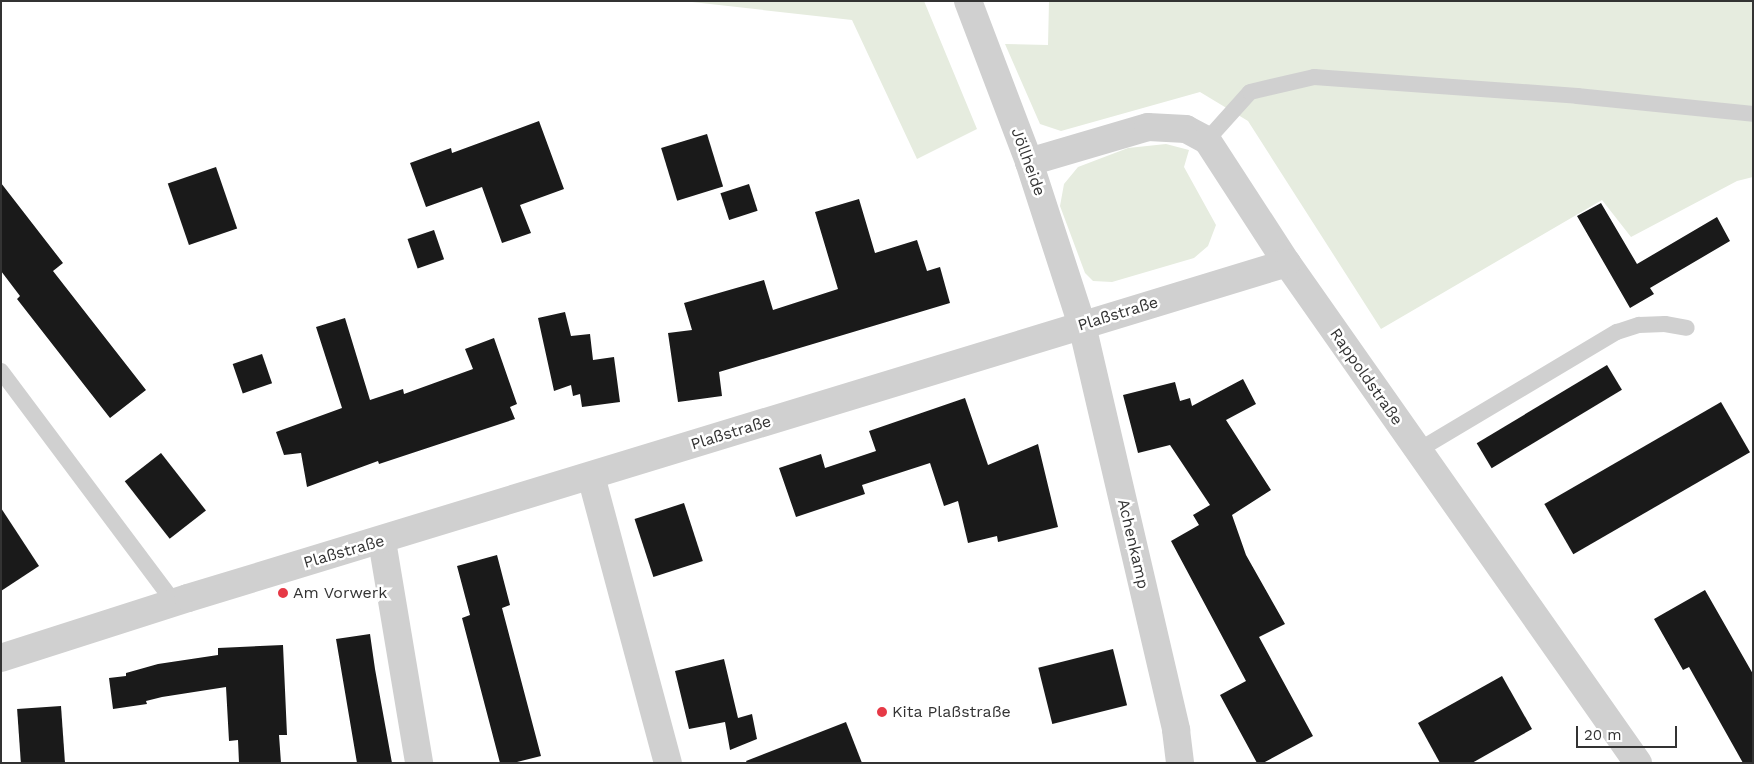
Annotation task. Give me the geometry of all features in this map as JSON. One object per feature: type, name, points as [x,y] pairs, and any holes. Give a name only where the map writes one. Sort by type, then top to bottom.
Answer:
[{"type":"street","name":"Jöllheide","points":[[968,1],[1029,162],[1082,325]]},
{"type":"street","points":[[1029,162],[1148,127],[1186,129],[1208,140]]},
{"type":"street","name":"Rappoldstraße","points":[[1208,140],[1287,263],[1417,451],[1638,763]]},
{"type":"street","name":"Plaßstraße","points":[[1,658],[174,602],[382,541],[1287,263]]},
{"type":"street","name":"Achenkamp","points":[[1082,325],[1176,730],[1180,763]]},
{"type":"street","points":[[591,476],[668,763]]},
{"type":"street","points":[[382,541],[419,763]]},
{"type":"lane","points":[[1208,140],[1250,92],[1314,77],[1578,96],[1753,114]]},
{"type":"lane","points":[[1417,451],[1617,332],[1639,325],[1665,324],[1687,328]]},
{"type":"lane","points":[[1,371],[174,602]]},
{"type":"shaded area","points":[[683,1],[924,1],[977,129],[917,159],[852,20]]},
{"type":"shaded area","points":[[1049,1],[1753,1],[1753,177],[1737,181],[1631,237],[1602,200],[1381,329],[1248,121],[1200,92],[1061,131],[1040,124],[1005,44],[1048,45]]},
{"type":"shaded area","points":[[1166,144],[1189,150],[1184,167],[1216,225],[1208,246],[1194,258],[1112,282],[1093,281],[1085,273],[1060,206],[1064,184],[1078,167],[1128,148]]},
{"type":"building","points":[[539,121],[564,189],[520,205],[531,233],[502,243],[482,187],[426,207],[410,163],[451,148],[452,153]]},
{"type":"building","points":[[707,134],[723,187],[677,201],[661,148]]},
{"type":"building","points":[[216,167],[237,228],[189,245],[168,184]]},
{"type":"building","points":[[1,183],[63,263],[53,271],[146,390],[110,418],[17,299],[20,296],[1,271]]},
{"type":"building","points":[[749,184],[758,211],[729,220],[720,193]]},
{"type":"building","points":[[859,199],[875,253],[917,240],[927,271],[940,267],[950,303],[719,372],[722,396],[678,402],[668,333],[692,330],[684,303],[764,280],[773,310],[838,289],[815,212]]},
{"type":"building","points":[[1601,203],[1637,264],[1717,217],[1730,241],[1650,288],[1654,294],[1630,308],[1577,216]]},
{"type":"building","points":[[434,230],[444,259],[418,268],[408,239]]},
{"type":"building","points":[[565,312],[571,336],[590,334],[593,360],[614,357],[620,402],[582,407],[580,394],[573,396],[571,385],[554,391],[538,318]]},
{"type":"building","points":[[345,318],[370,400],[403,389],[404,394],[473,369],[465,349],[494,338],[517,404],[510,407],[515,419],[379,464],[378,461],[307,487],[301,453],[284,455],[276,432],[342,408],[316,327]]},
{"type":"building","points":[[262,354],[272,383],[243,393],[233,364]]},
{"type":"building","points":[[1607,365],[1622,390],[1492,468],[1477,443]]},
{"type":"building","points":[[1243,379],[1256,404],[1226,420],[1271,490],[1232,515],[1246,555],[1285,624],[1259,637],[1313,736],[1263,763],[1257,763],[1220,695],[1246,681],[1171,541],[1199,525],[1193,515],[1210,505],[1170,445],[1138,453],[1123,395],[1175,382],[1180,401],[1190,398],[1192,406]]},
{"type":"building","points":[[965,398],[988,465],[1038,444],[1058,527],[998,542],[997,536],[968,543],[958,501],[944,506],[930,463],[862,485],[865,494],[796,517],[779,468],[821,454],[825,468],[876,451],[869,431]]},
{"type":"building","points":[[1721,402],[1750,452],[1573,554],[1544,504]]},
{"type":"building","points":[[161,453],[206,511],[170,539],[125,481]]},
{"type":"building","points":[[684,503],[703,561],[653,577],[635,519]]},
{"type":"building","points":[[1,508],[39,566],[1,591]]},
{"type":"building","points":[[497,555],[510,605],[502,608],[541,756],[513,763],[500,763],[462,618],[470,615],[457,566]]},
{"type":"building","points":[[1705,590],[1753,674],[1753,763],[1743,763],[1689,667],[1683,670],[1654,619]]},
{"type":"building","points":[[370,634],[392,763],[357,763],[336,639]]},
{"type":"building","points":[[283,645],[287,735],[279,735],[281,763],[239,763],[238,740],[229,741],[226,687],[162,697],[146,701],[147,704],[113,709],[109,678],[126,676],[126,673],[158,664],[218,655],[218,648]]},
{"type":"building","points":[[1113,649],[1127,705],[1052,724],[1038,668]]},
{"type":"building","points":[[724,659],[738,718],[752,714],[757,739],[730,750],[725,722],[689,729],[675,671]]},
{"type":"building","points":[[1502,676],[1532,729],[1472,763],[1440,763],[1418,723]]},
{"type":"building","points":[[61,706],[65,763],[21,763],[17,709]]},
{"type":"building","points":[[846,722],[862,763],[747,763],[746,761]]},
{"type":"place","name":"Am Vorwerk","points":[[283,593]]},
{"type":"place","name":"Kita Plaßstraße","points":[[882,712]]}]
